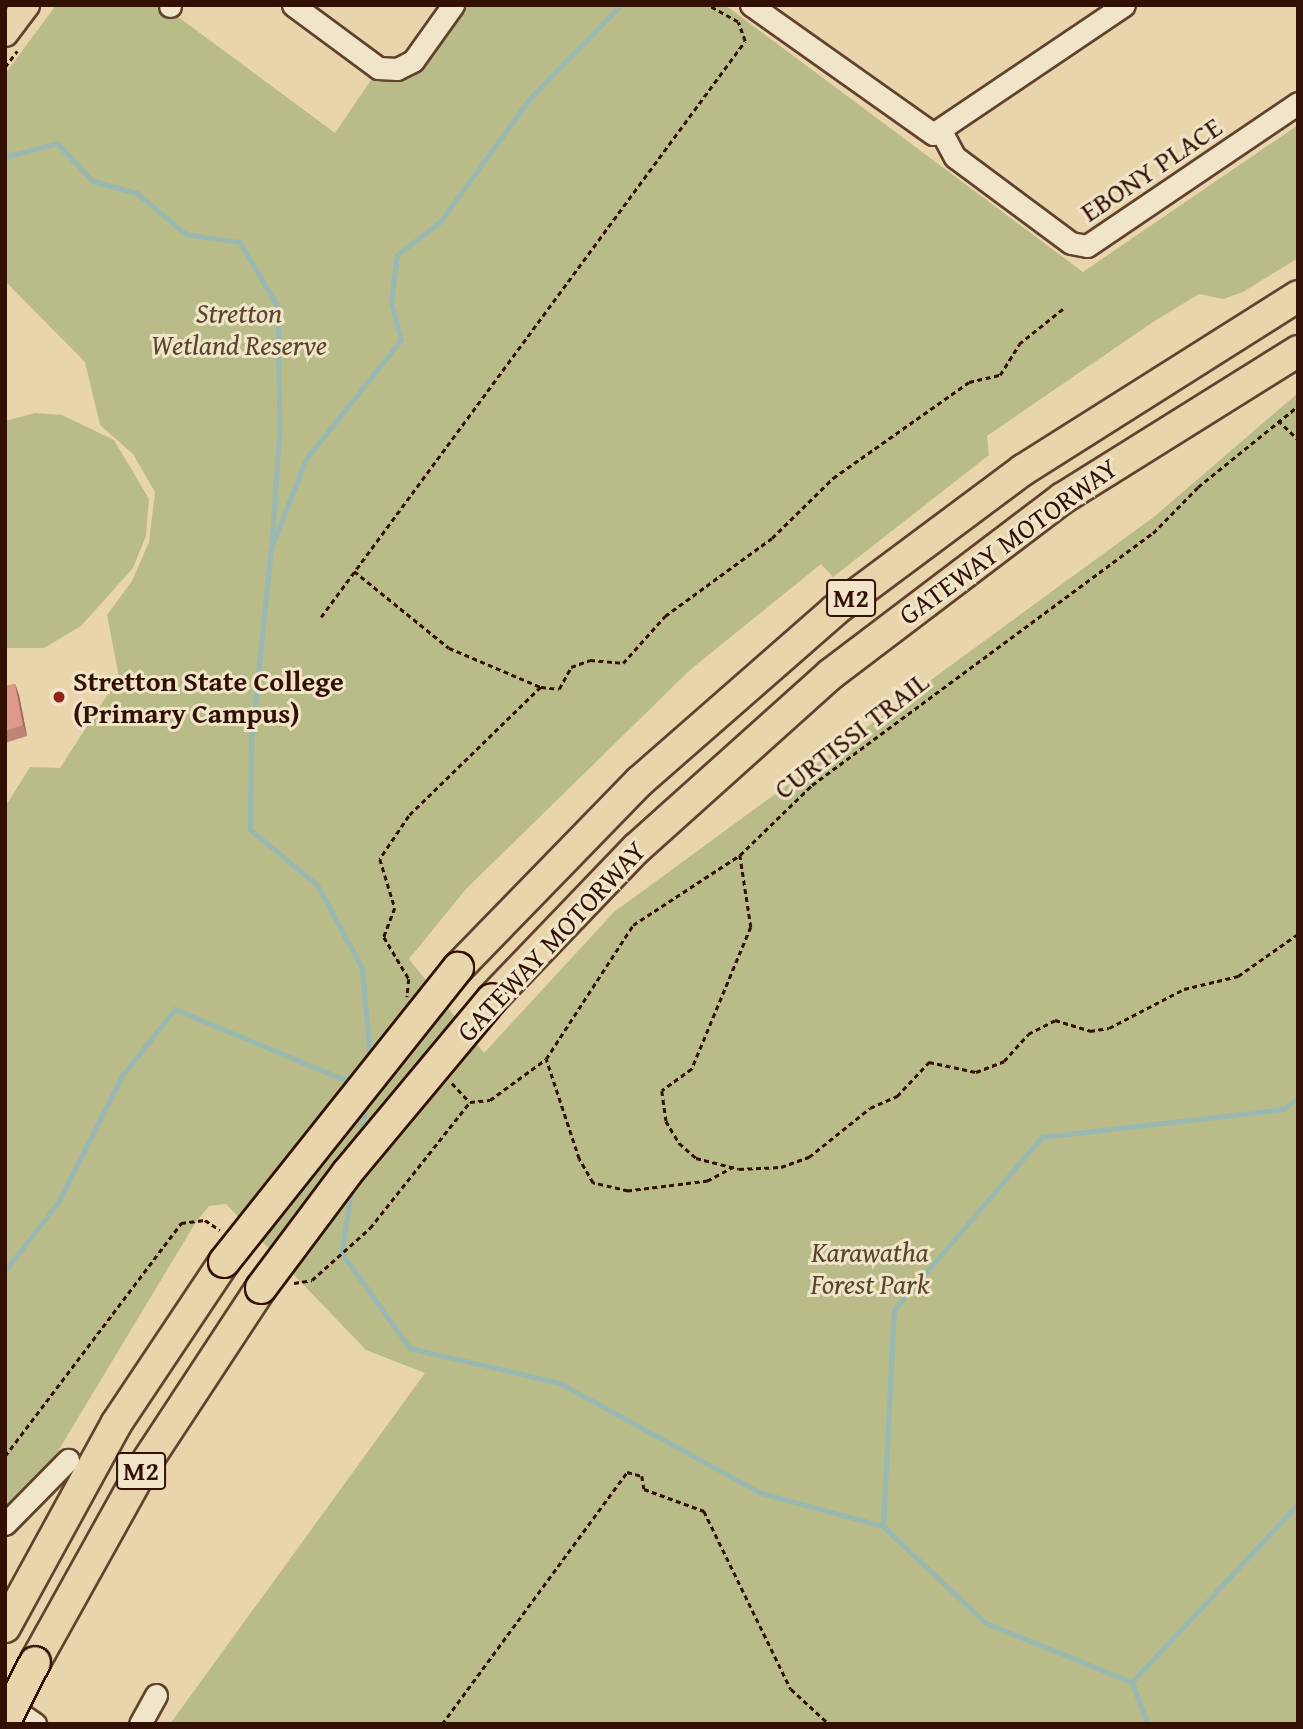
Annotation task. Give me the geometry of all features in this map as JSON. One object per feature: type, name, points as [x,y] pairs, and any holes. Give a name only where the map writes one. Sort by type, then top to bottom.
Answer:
[{"type":"highway","name":"GATEWAY MOTORWAY","points":[[5,1627],[116,1424],[224,1262],[342,1106],[458,968],[640,781],[835,610],[1023,470],[1298,296]]},
{"type":"highway","name":"GATEWAY MOTORWAY","points":[[5,1721],[144,1466],[261,1288],[355,1162],[492,999],[637,848],[850,658],[1063,498],[1298,351]]},
{"type":"main road","points":[[5,33],[26,5]]},
{"type":"street","points":[[293,5],[378,68],[397,69],[413,61],[453,5]]},
{"type":"street","points":[[751,5],[919,130],[942,133],[1124,5]]},
{"type":"street","name":"EBONY PLACE","points":[[942,133],[954,157],[1071,243],[1087,246],[1298,103]]},
{"type":"street","points":[[5,1524],[68,1460]]},
{"type":"street","points":[[140,1724],[156,1695]]},
{"type":"street","points":[[5,1703],[35,1724]]},
{"type":"path","points":[[321,617],[745,41],[738,22],[707,5]]},
{"type":"path","points":[[354,571],[449,648],[541,687],[559,689],[571,667],[590,660],[623,663],[665,616],[772,538],[832,478],[969,382],[1000,375],[1019,344],[1064,308]]},
{"type":"path","name":"CURTISSI TRAIL","points":[[546,1059],[632,925],[740,855],[812,785],[1153,533],[1278,420],[1298,406]]},
{"type":"path","points":[[1278,420],[1298,439]]},
{"type":"path","points":[[409,1002],[403,990],[409,979],[384,937],[395,908],[380,859],[409,816],[541,687]]},
{"type":"path","points":[[740,855],[751,927],[692,1069],[662,1091],[666,1121],[679,1143],[696,1158],[734,1167],[781,1167],[809,1157],[870,1108],[897,1096],[929,1062],[976,1072],[1004,1061],[1028,1034],[1055,1020],[1090,1031],[1110,1028],[1184,989],[1238,976],[1298,934]]},
{"type":"path","points":[[448,1079],[470,1102],[490,1100],[546,1059],[579,1159],[593,1183],[628,1191],[708,1181],[734,1167]]},
{"type":"path","points":[[5,1456],[169,1236]]},
{"type":"path","points":[[442,1724],[627,1472],[642,1476],[644,1489],[704,1511],[791,1689],[829,1724]]},
{"type":"green space","points":[[56,5],[162,5],[335,133],[371,80],[419,68],[463,5],[725,5],[1083,272],[1298,125],[1298,258],[1243,292],[1223,299],[1199,294],[1153,322],[987,436],[989,455],[833,577],[821,564],[690,670],[466,889],[409,959],[484,1053],[614,912],[1155,516],[1298,393],[1298,1724],[170,1724],[425,1373],[366,1350],[226,1204],[209,1206],[196,1222],[5,1539],[5,807],[30,767],[60,768],[119,677],[107,615],[132,581],[149,542],[155,492],[133,454],[100,425],[85,362],[5,281],[5,74]]},
{"type":"green space","points":[[35,413],[62,415],[114,440],[149,499],[146,536],[133,568],[81,626],[44,648],[5,648],[5,421]]},
{"type":"building","points":[[15,684],[23,725],[5,731],[5,686]]},
{"type":"waterway","points":[[370,1059],[362,968],[317,885],[250,830],[251,742],[271,548],[306,459],[401,340],[391,302],[397,255],[440,222],[530,98],[621,5]]},
{"type":"waterway","points":[[5,157],[57,143],[93,181],[137,193],[186,234],[240,242],[278,307],[280,429],[272,541]]},
{"type":"waterway","points":[[5,1271],[59,1201],[122,1076],[175,1009],[353,1083]]},
{"type":"waterway","points":[[883,1526],[894,1310],[1042,1137],[1283,1109],[1298,1098]]},
{"type":"waterway","points":[[360,1139],[365,1106]]},
{"type":"waterway","points":[[352,1189],[342,1253],[410,1348],[560,1383],[761,1493],[883,1526],[986,1623],[1132,1682],[1148,1724]]},
{"type":"waterway","points":[[1132,1682],[1298,1504]]},
{"type":"place","name":"Stretton State College (Primary Campus)","points":[[59,697]]},
{"type":"park label","name":"Stretton Wetland Reserve","points":[[239,329]]},
{"type":"park label","name":"Karawatha Forest Park","points":[[870,1268]]}]
